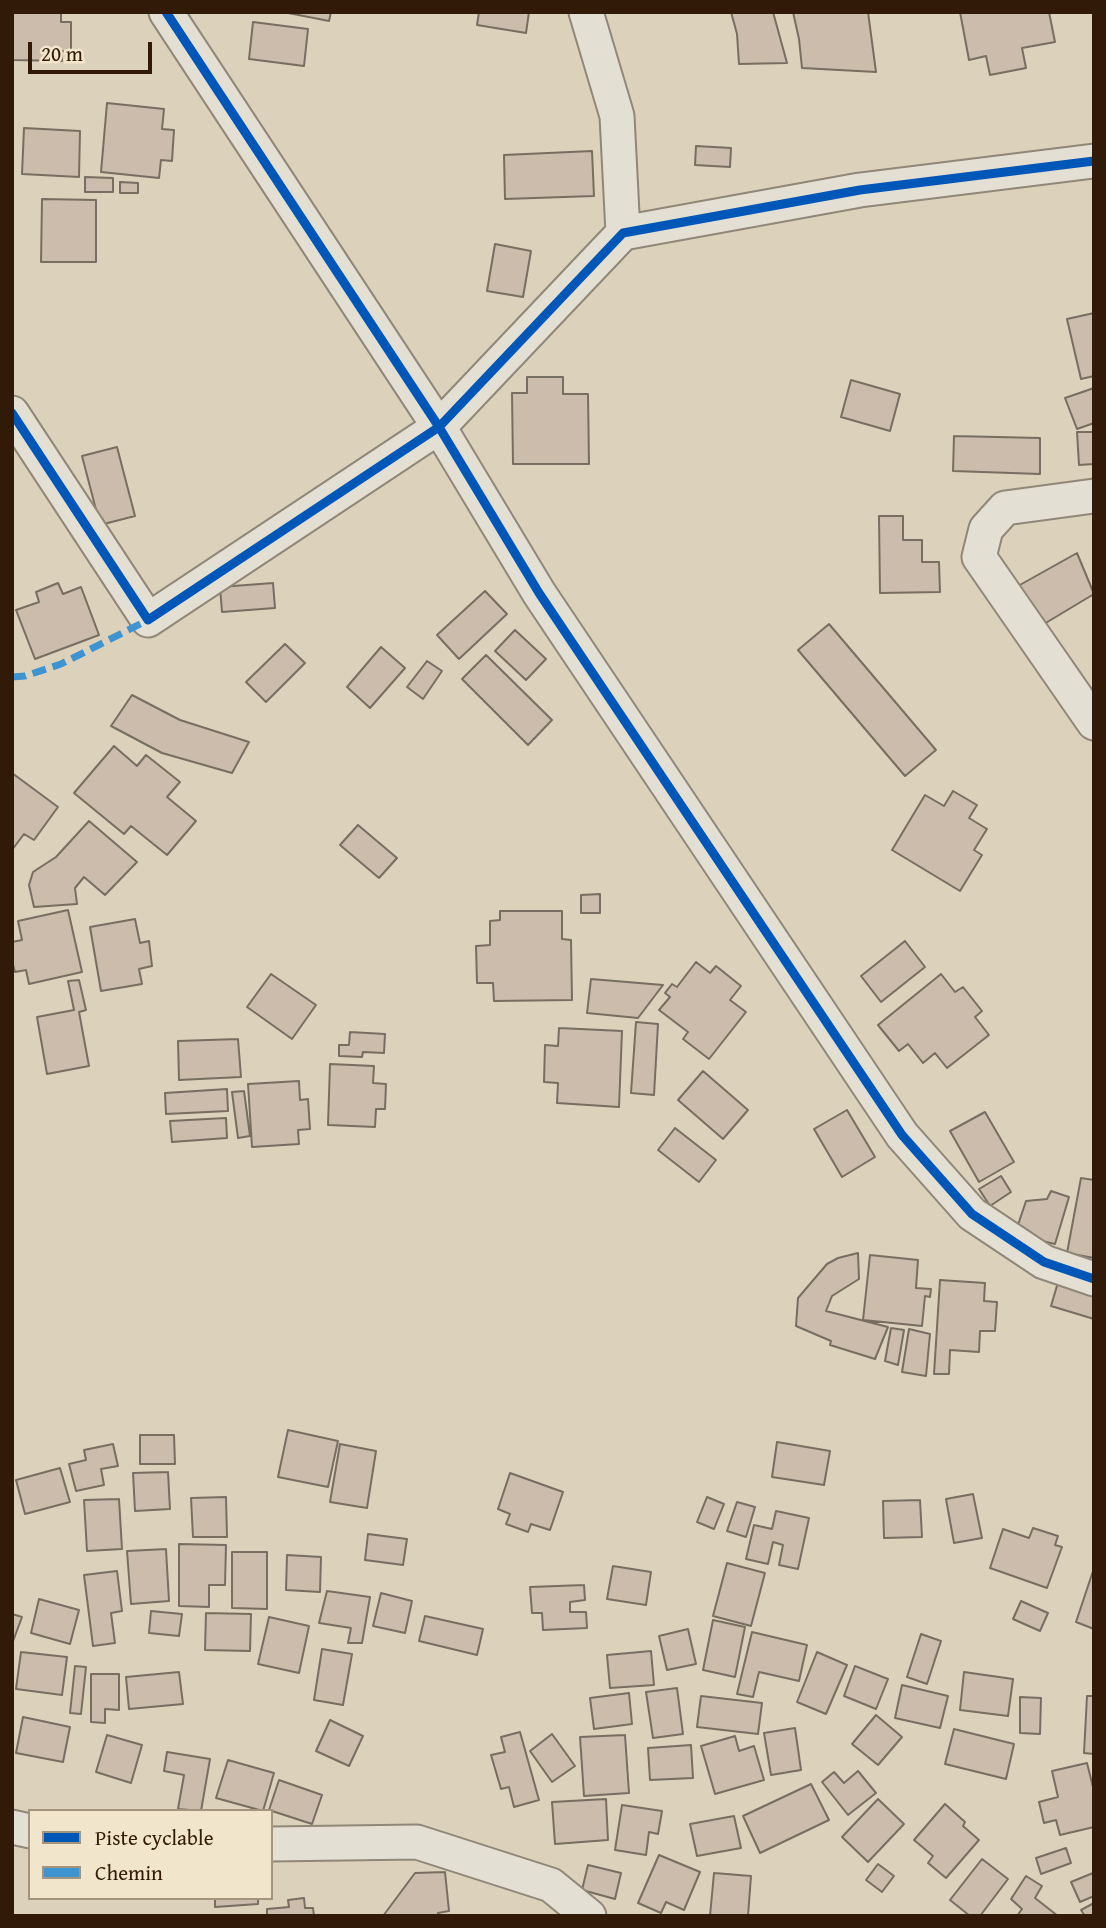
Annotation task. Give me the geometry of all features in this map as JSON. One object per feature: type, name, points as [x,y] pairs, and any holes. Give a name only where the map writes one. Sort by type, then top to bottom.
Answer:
[{"type":"street","points":[[166,12],[439,427],[539,593],[902,1135],[972,1214],[1044,1262],[1094,1279]]},
{"type":"street","points":[[586,12],[617,116],[623,233]]},
{"type":"street","points":[[12,413],[148,620],[439,427],[623,233],[860,190],[1094,161]]},
{"type":"street","points":[[1094,496],[1005,509],[986,529],[979,557],[1094,723]]},
{"type":"street","points":[[273,1844],[417,1842],[551,1885],[589,1916]]},
{"type":"building","points":[[12,12],[61,12],[61,22],[71,22],[71,52],[62,51],[62,61],[12,60]]},
{"type":"building","points":[[283,12],[331,12],[329,21]]},
{"type":"building","points":[[479,12],[529,12],[526,33],[477,25]]},
{"type":"building","points":[[731,12],[773,12],[787,63],[739,64],[737,34]]},
{"type":"building","points":[[793,12],[868,12],[876,72],[802,68]]},
{"type":"building","points":[[960,12],[1049,12],[1055,42],[1022,48],[1026,68],[990,75],[986,56],[969,60]]},
{"type":"building","points":[[253,22],[308,29],[304,66],[249,59]]},
{"type":"building","points":[[107,103],[164,109],[162,129],[174,130],[172,161],[161,160],[159,178],[101,172]]},
{"type":"building","points":[[24,128],[80,131],[79,177],[22,174]]},
{"type":"building","points":[[696,146],[731,148],[730,167],[695,165]]},
{"type":"building","points":[[592,151],[594,196],[505,199],[504,155]]},
{"type":"building","points":[[85,177],[113,178],[113,192],[85,192]]},
{"type":"building","points":[[120,182],[138,183],[138,193],[120,193]]},
{"type":"building","points":[[42,199],[96,200],[96,262],[41,262]]},
{"type":"building","points":[[495,244],[531,251],[523,297],[487,291]]},
{"type":"building","points":[[1094,313],[1094,376],[1081,379],[1067,319]]},
{"type":"building","points":[[527,377],[563,377],[563,394],[588,394],[589,464],[513,464],[512,393],[527,393]]},
{"type":"building","points":[[851,380],[900,394],[890,431],[841,417]]},
{"type":"building","points":[[1094,388],[1094,423],[1077,429],[1065,398]]},
{"type":"building","points":[[1077,432],[1094,432],[1094,464],[1079,465]]},
{"type":"building","points":[[954,436],[1040,438],[1040,474],[953,471]]},
{"type":"building","points":[[117,447],[135,516],[100,525],[82,456]]},
{"type":"building","points":[[879,516],[903,516],[903,540],[922,540],[922,562],[939,562],[940,592],[880,593]]},
{"type":"building","points":[[1077,553],[1094,594],[1039,627],[1018,586]]},
{"type":"building","points":[[58,583],[63,594],[81,587],[99,635],[35,659],[16,610],[39,602],[36,592]]},
{"type":"building","points":[[273,583],[275,608],[222,612],[220,587]]},
{"type":"building","points":[[485,591],[507,614],[459,659],[437,635]]},
{"type":"building","points":[[829,624],[936,750],[905,776],[798,650]]},
{"type":"building","points":[[515,630],[546,659],[526,680],[495,651]]},
{"type":"building","points":[[285,644],[305,663],[266,702],[246,682]]},
{"type":"building","points":[[381,647],[405,668],[370,708],[347,687]]},
{"type":"building","points":[[486,655],[552,720],[528,745],[462,679]]},
{"type":"building","points":[[427,661],[442,671],[423,699],[407,687]]},
{"type":"building","points":[[132,695],[180,720],[249,742],[232,773],[162,753],[111,726]]},
{"type":"building","points":[[114,746],[137,766],[146,755],[180,782],[167,797],[196,821],[167,855],[131,826],[124,834],[74,793]]},
{"type":"building","points":[[12,773],[58,807],[34,840],[24,834],[12,850]]},
{"type":"building","points":[[953,791],[977,805],[969,818],[987,829],[974,850],[982,855],[960,891],[892,850],[925,795],[944,806]]},
{"type":"building","points":[[89,821],[137,862],[105,895],[84,877],[75,888],[77,904],[34,907],[29,885],[33,872],[56,857]]},
{"type":"building","points":[[358,825],[397,858],[379,878],[340,845]]},
{"type":"building","points":[[600,894],[600,913],[581,913],[581,895]]},
{"type":"building","points":[[68,910],[82,972],[29,984],[26,970],[15,972],[12,961],[12,942],[22,940],[18,921]]},
{"type":"building","points":[[500,911],[562,911],[562,939],[571,940],[572,1000],[494,1001],[493,983],[477,983],[476,946],[490,945],[490,921],[500,920]]},
{"type":"building","points":[[135,919],[140,943],[149,941],[152,966],[139,969],[142,984],[101,991],[90,927]]},
{"type":"building","points":[[905,941],[925,967],[881,1002],[861,976]]},
{"type":"building","points":[[696,962],[710,973],[716,966],[741,986],[730,1000],[746,1012],[709,1059],[683,1039],[688,1032],[659,1010],[670,997],[665,993],[672,984],[677,987]]},
{"type":"building","points":[[271,974],[316,1005],[292,1039],[247,1007]]},
{"type":"building","points":[[941,974],[955,992],[963,987],[982,1011],[975,1017],[989,1035],[947,1068],[935,1053],[923,1063],[908,1044],[899,1051],[878,1025]]},
{"type":"building","points":[[591,979],[663,985],[638,1018],[587,1013]]},
{"type":"building","points":[[79,980],[86,1010],[79,1012],[89,1066],[47,1074],[37,1017],[74,1010],[68,981]]},
{"type":"building","points":[[636,1022],[658,1024],[654,1095],[631,1093]]},
{"type":"building","points":[[559,1028],[622,1031],[619,1107],[557,1103],[558,1083],[544,1082],[545,1045],[558,1046]]},
{"type":"building","points":[[350,1032],[385,1034],[384,1053],[363,1052],[362,1057],[339,1056],[339,1045],[349,1045]]},
{"type":"building","points":[[238,1039],[241,1077],[179,1080],[178,1041]]},
{"type":"building","points":[[330,1064],[374,1066],[373,1083],[386,1084],[385,1109],[376,1109],[375,1127],[328,1125]]},
{"type":"building","points":[[703,1071],[748,1110],[723,1139],[678,1100]]},
{"type":"building","points":[[299,1081],[300,1100],[308,1099],[310,1129],[298,1130],[299,1144],[252,1147],[248,1084]]},
{"type":"building","points":[[227,1089],[228,1111],[166,1114],[165,1093]]},
{"type":"building","points":[[244,1091],[250,1136],[238,1138],[232,1092]]},
{"type":"building","points":[[847,1110],[875,1157],[842,1177],[814,1129]]},
{"type":"building","points":[[985,1112],[1014,1162],[979,1182],[950,1131]]},
{"type":"building","points":[[226,1118],[227,1138],[172,1142],[170,1121]]},
{"type":"building","points":[[675,1128],[716,1160],[699,1182],[658,1150]]},
{"type":"building","points":[[1001,1176],[1011,1192],[990,1206],[979,1189]]},
{"type":"building","points":[[1081,1178],[1094,1180],[1094,1258],[1067,1253]]},
{"type":"building","points":[[1051,1191],[1069,1197],[1055,1244],[1038,1240],[1018,1225],[1026,1201],[1047,1199]]},
{"type":"building","points":[[858,1253],[859,1279],[832,1296],[826,1311],[888,1327],[875,1359],[830,1345],[831,1341],[796,1326],[798,1298],[827,1264]]},
{"type":"building","points":[[870,1255],[918,1260],[916,1288],[931,1289],[930,1297],[925,1296],[922,1326],[863,1320]]},
{"type":"building","points":[[1059,1279],[1094,1290],[1094,1319],[1051,1306]]},
{"type":"building","points":[[940,1280],[985,1283],[984,1301],[997,1302],[995,1331],[980,1331],[979,1352],[950,1350],[949,1374],[934,1374]]},
{"type":"building","points":[[891,1328],[904,1330],[898,1365],[885,1361]]},
{"type":"building","points":[[909,1329],[930,1334],[926,1376],[902,1372]]},
{"type":"building","points":[[288,1430],[338,1441],[328,1487],[278,1477]]},
{"type":"building","points":[[140,1435],[174,1435],[175,1464],[140,1464]]},
{"type":"building","points":[[777,1442],[830,1451],[824,1485],[772,1477]]},
{"type":"building","points":[[113,1444],[118,1466],[101,1469],[104,1485],[76,1491],[69,1464],[86,1460],[84,1450]]},
{"type":"building","points":[[340,1444],[376,1451],[367,1508],[330,1502]]},
{"type":"building","points":[[60,1468],[70,1502],[25,1514],[16,1480]]},
{"type":"building","points":[[168,1472],[170,1509],[135,1511],[133,1473]]},
{"type":"building","points":[[510,1473],[563,1492],[550,1530],[531,1524],[528,1532],[506,1524],[510,1514],[498,1509]]},
{"type":"building","points":[[973,1494],[982,1538],[954,1543],[946,1499]]},
{"type":"building","points":[[226,1497],[227,1537],[193,1537],[191,1498]]},
{"type":"building","points":[[707,1497],[724,1504],[714,1529],[697,1522]]},
{"type":"building","points":[[119,1499],[122,1549],[87,1551],[84,1500]]},
{"type":"building","points":[[920,1500],[922,1537],[884,1538],[883,1501]]},
{"type":"building","points":[[737,1502],[755,1507],[746,1537],[727,1531]]},
{"type":"building","points":[[776,1511],[809,1518],[798,1569],[779,1565],[783,1545],[773,1542],[768,1564],[746,1559],[754,1525],[772,1529]]},
{"type":"building","points":[[1033,1528],[1058,1536],[1055,1545],[1062,1547],[1047,1588],[990,1568],[1003,1529],[1029,1538]]},
{"type":"building","points":[[368,1534],[407,1539],[403,1565],[365,1560]]},
{"type":"building","points":[[179,1544],[226,1545],[225,1585],[209,1585],[209,1607],[179,1606]]},
{"type":"building","points":[[166,1549],[169,1601],[131,1604],[127,1551]]},
{"type":"building","points":[[232,1552],[267,1552],[267,1609],[232,1608]]},
{"type":"building","points":[[287,1555],[321,1557],[320,1592],[286,1590]]},
{"type":"building","points":[[727,1563],[765,1573],[751,1626],[713,1616]]},
{"type":"building","points":[[613,1566],[651,1572],[646,1605],[607,1599]]},
{"type":"building","points":[[1094,1568],[1094,1629],[1076,1622]]},
{"type":"building","points":[[117,1571],[122,1611],[111,1613],[115,1643],[93,1646],[84,1575]]},
{"type":"building","points":[[584,1585],[585,1600],[570,1602],[570,1612],[586,1612],[587,1628],[543,1630],[542,1613],[532,1613],[530,1587]]},
{"type":"building","points":[[327,1591],[370,1597],[362,1643],[348,1643],[351,1628],[319,1623]]},
{"type":"building","points":[[381,1593],[412,1601],[405,1633],[373,1626]]},
{"type":"building","points":[[39,1599],[79,1610],[70,1644],[31,1633]]},
{"type":"building","points":[[1021,1601],[1048,1613],[1040,1631],[1013,1619]]},
{"type":"building","points":[[151,1611],[182,1614],[179,1636],[149,1633]]},
{"type":"building","points":[[206,1613],[251,1614],[250,1651],[205,1650]]},
{"type":"building","points":[[12,1614],[22,1617],[12,1644]]},
{"type":"building","points":[[425,1616],[483,1629],[477,1655],[419,1641]]},
{"type":"building","points":[[269,1617],[309,1626],[299,1673],[258,1664]]},
{"type":"building","points":[[713,1620],[745,1627],[735,1677],[703,1670]]},
{"type":"building","points":[[688,1629],[696,1664],[667,1670],[659,1636]]},
{"type":"building","points":[[752,1632],[807,1645],[799,1681],[759,1672],[753,1697],[737,1694]]},
{"type":"building","points":[[921,1634],[941,1641],[927,1684],[907,1677]]},
{"type":"building","points":[[322,1649],[352,1654],[343,1705],[314,1700]]},
{"type":"building","points":[[651,1651],[654,1685],[610,1688],[607,1655]]},
{"type":"building","points":[[21,1652],[67,1657],[62,1695],[16,1689]]},
{"type":"building","points":[[817,1652],[847,1665],[826,1714],[797,1702]]},
{"type":"building","points":[[75,1666],[86,1667],[81,1714],[70,1713]]},
{"type":"building","points":[[855,1666],[888,1679],[876,1709],[844,1696]]},
{"type":"building","points":[[179,1672],[183,1704],[129,1709],[126,1677]]},
{"type":"building","points":[[964,1672],[1013,1679],[1008,1716],[960,1710]]},
{"type":"building","points":[[91,1674],[119,1674],[119,1710],[105,1709],[105,1723],[91,1722]]},
{"type":"building","points":[[902,1685],[948,1696],[940,1728],[895,1718]]},
{"type":"building","points":[[677,1688],[683,1734],[653,1738],[646,1692]]},
{"type":"building","points":[[629,1693],[632,1724],[594,1729],[590,1698]]},
{"type":"building","points":[[701,1696],[762,1703],[758,1734],[697,1727]]},
{"type":"building","points":[[1087,1696],[1094,1696],[1094,1754],[1084,1753]]},
{"type":"building","points":[[1020,1697],[1041,1698],[1040,1734],[1020,1733]]},
{"type":"building","points":[[876,1715],[902,1737],[878,1765],[852,1744]]},
{"type":"building","points":[[23,1717],[70,1727],[63,1762],[16,1753]]},
{"type":"building","points":[[330,1720],[363,1736],[349,1766],[316,1751]]},
{"type":"building","points":[[795,1728],[801,1770],[771,1775],[764,1733]]},
{"type":"building","points":[[954,1729],[1014,1744],[1006,1779],[945,1764]]},
{"type":"building","points":[[520,1732],[539,1800],[514,1807],[509,1787],[501,1789],[491,1755],[505,1752],[501,1737]]},
{"type":"building","points":[[552,1734],[575,1766],[552,1782],[530,1751]]},
{"type":"building","points":[[107,1735],[142,1745],[131,1783],[96,1772]]},
{"type":"building","points":[[625,1735],[629,1793],[584,1796],[580,1737]]},
{"type":"building","points":[[735,1736],[739,1751],[754,1746],[764,1780],[715,1794],[701,1746]]},
{"type":"building","points":[[691,1745],[693,1778],[650,1780],[648,1748]]},
{"type":"building","points":[[167,1752],[210,1759],[201,1809],[178,1809],[184,1775],[164,1771]]},
{"type":"building","points":[[228,1760],[274,1773],[264,1809],[216,1798]]},
{"type":"building","points":[[1087,1763],[1094,1791],[1094,1827],[1060,1835],[1056,1820],[1044,1823],[1039,1802],[1058,1797],[1052,1771]]},
{"type":"building","points":[[858,1771],[876,1793],[848,1815],[822,1782],[834,1772],[844,1783]]},
{"type":"building","points":[[279,1780],[322,1795],[312,1824],[269,1809]]},
{"type":"building","points":[[811,1784],[829,1820],[760,1853],[743,1816]]},
{"type":"building","points":[[606,1799],[608,1840],[555,1844],[552,1802]]},
{"type":"building","points":[[878,1799],[904,1824],[868,1862],[842,1837]]},
{"type":"building","points":[[945,1804],[965,1822],[963,1826],[979,1840],[946,1878],[928,1863],[933,1856],[914,1840]]},
{"type":"building","points":[[622,1805],[662,1811],[658,1834],[649,1832],[646,1855],[615,1850]]},
{"type":"building","points":[[734,1816],[741,1848],[697,1856],[690,1824]]},
{"type":"building","points":[[1066,1848],[1071,1863],[1041,1874],[1036,1858]]},
{"type":"building","points":[[659,1855],[700,1872],[684,1910],[666,1902],[661,1913],[638,1903]]},
{"type":"building","points":[[982,1859],[1008,1879],[980,1916],[970,1916],[950,1900]]},
{"type":"building","points":[[878,1864],[894,1876],[882,1892],[866,1880]]},
{"type":"building","points":[[588,1865],[621,1873],[615,1899],[582,1890]]},
{"type":"building","points":[[445,1872],[449,1911],[438,1913],[438,1916],[383,1916],[415,1873]]},
{"type":"building","points":[[714,1873],[751,1876],[748,1916],[710,1916]]},
{"type":"building","points":[[1093,1873],[1094,1896],[1080,1902],[1071,1882]]},
{"type":"building","points":[[1026,1876],[1042,1886],[1035,1898],[1058,1916],[1017,1916],[1022,1909],[1011,1899]]},
{"type":"building","points":[[304,1898],[305,1908],[313,1908],[314,1916],[267,1916],[267,1909],[289,1907],[288,1900]]},
{"type":"building","points":[[215,1900],[258,1900],[258,1904],[215,1907]]},
{"type":"building","points":[[1094,1903],[1094,1916],[1085,1916],[1081,1910]]},
{"type":"marked path","points":[[12,677],[25,676],[61,664],[148,620]]},
{"type":"cycle path","points":[[166,12],[439,427],[539,593],[902,1135],[972,1214],[1044,1262],[1094,1279]]},
{"type":"cycle path","points":[[12,413],[148,620],[439,427],[623,233],[860,190],[1094,161]]}]
